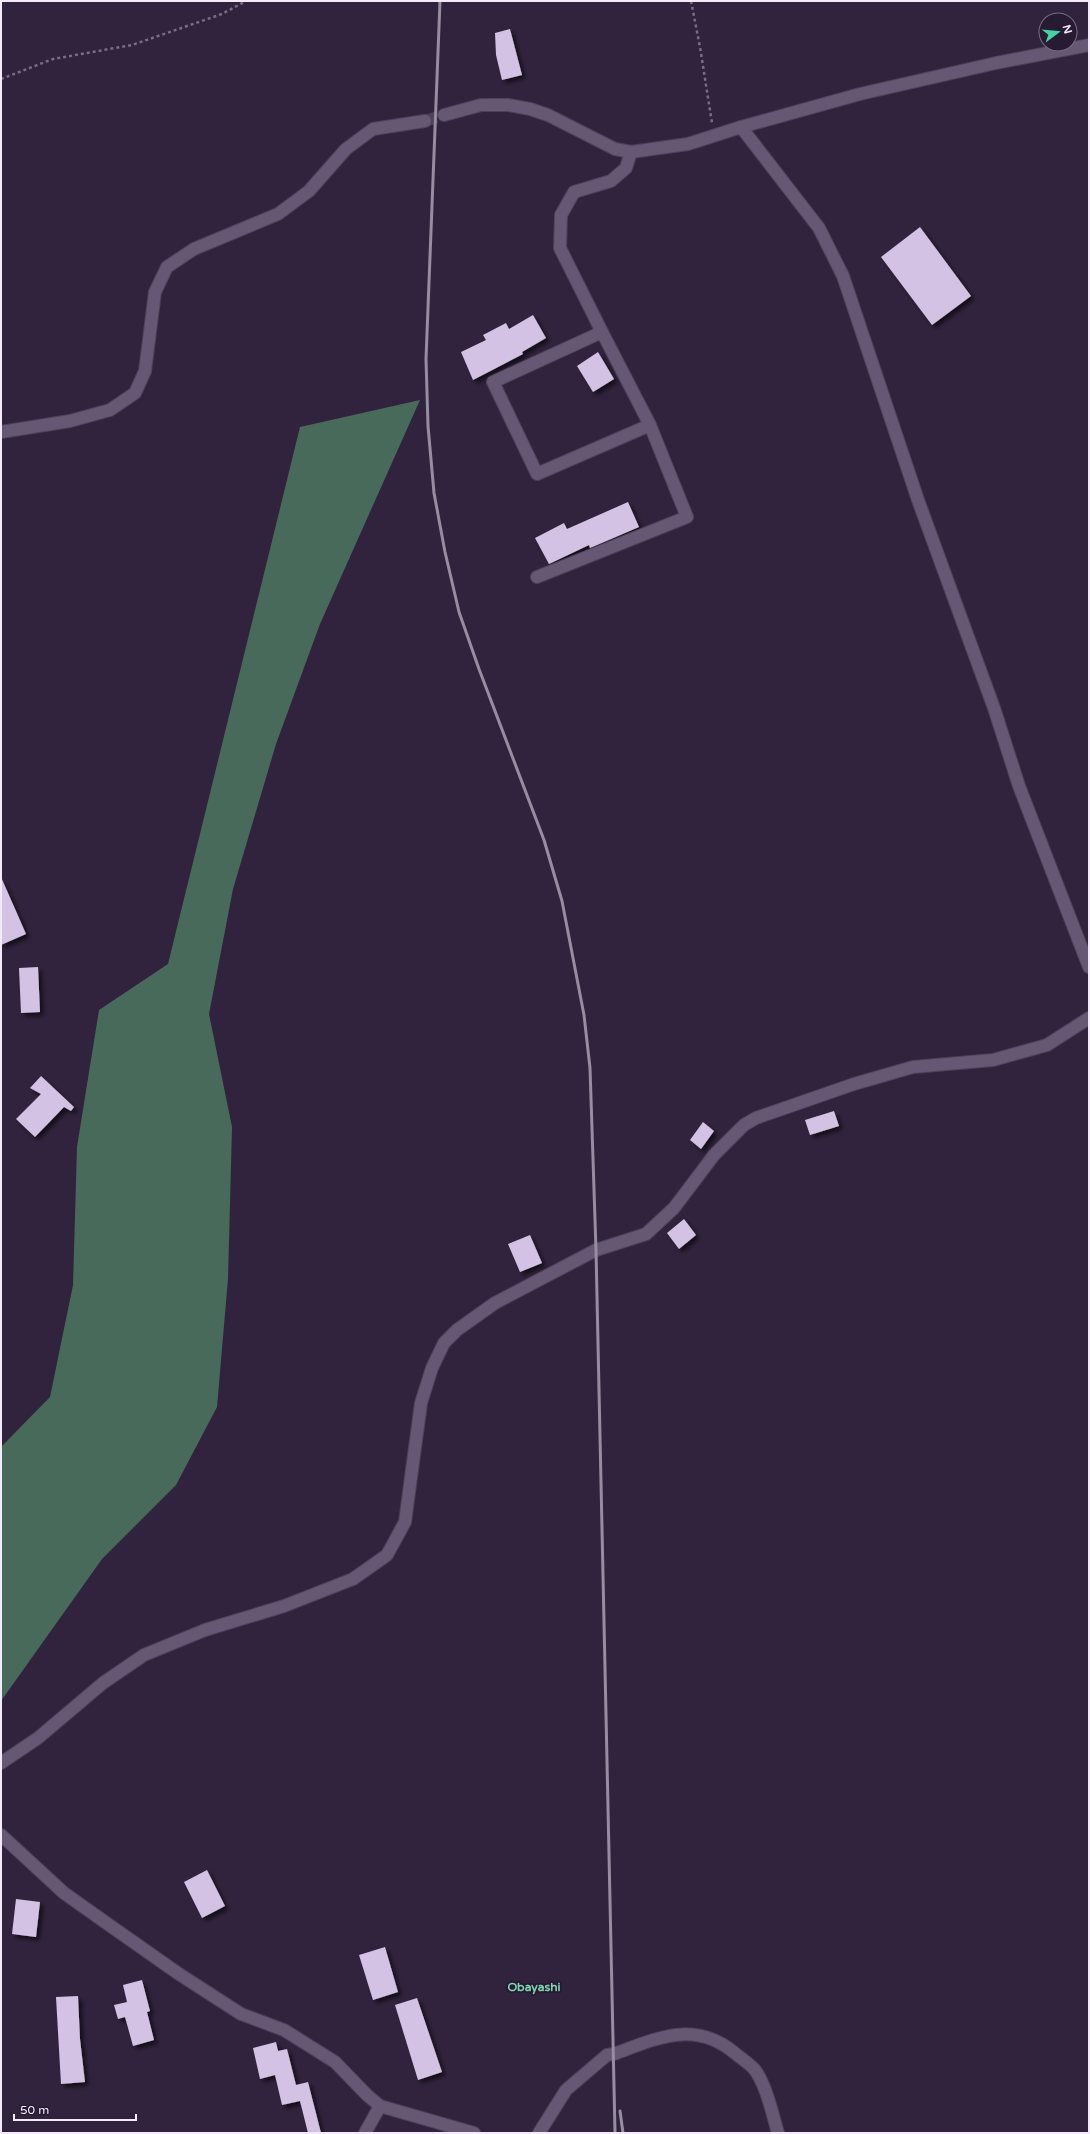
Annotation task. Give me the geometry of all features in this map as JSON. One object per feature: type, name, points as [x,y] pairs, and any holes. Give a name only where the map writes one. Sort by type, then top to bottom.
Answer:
[{"type":"street","points":[[444,115],[481,105],[508,105],[530,109],[556,119],[615,149],[631,152],[688,144],[741,127],[860,94],[996,63],[1089,45]]},
{"type":"street","points":[[1,432],[70,421],[110,410],[135,393],[145,371],[156,292],[168,267],[194,249],[278,214],[309,191],[346,149],[373,129],[425,121]]},
{"type":"street","points":[[741,127],[820,228],[843,276],[918,500],[994,708],[1019,786],[1089,967]]},
{"type":"street","points":[[537,577],[688,516],[650,425],[560,248],[561,215],[574,192],[611,181],[626,168],[631,152]]},
{"type":"street","points":[[602,332],[493,382],[538,474],[650,425]]},
{"type":"street","points":[[1,1763],[38,1738],[103,1683],[144,1655],[205,1630],[284,1606],[353,1579],[387,1555],[405,1522],[421,1403],[432,1368],[444,1344],[457,1330],[495,1304],[596,1250],[646,1234],[674,1208],[714,1155],[744,1125],[756,1118],[854,1084],[913,1067],[993,1060],[1047,1045],[1089,1018]]},
{"type":"street","points":[[1,1835],[64,1893],[179,1974],[241,2014],[284,2030],[334,2062],[380,2106],[474,2133]]},
{"type":"street","points":[[539,2133],[566,2090],[607,2055],[614,2054],[664,2036],[677,2035],[702,2036],[723,2044],[754,2070],[762,2087],[778,2133]]},
{"type":"street","points":[[364,2133],[380,2106]]},
{"type":"path","points":[[1,79],[54,59],[132,45],[222,14],[246,1]]},
{"type":"path","points":[[690,1],[700,48],[714,136]]},
{"type":"green space","points":[[420,400],[320,624],[276,744],[233,889],[209,1014],[232,1127],[228,1279],[217,1407],[176,1485],[102,1559],[1,1701],[1,1447],[50,1397],[73,1285],[77,1147],[99,1010],[168,964],[300,427]]},
{"type":"building","points":[[510,29],[522,75],[502,80],[496,55],[495,33]]},
{"type":"building","points":[[920,227],[971,296],[932,325],[881,257]]},
{"type":"building","points":[[533,315],[546,338],[522,352],[523,354],[473,380],[461,352],[486,340],[483,335],[506,323],[509,329]]},
{"type":"building","points":[[598,352],[614,379],[593,392],[577,366]]},
{"type":"building","points":[[628,502],[639,527],[590,548],[589,545],[549,564],[535,538],[564,523],[567,529]]},
{"type":"building","points":[[1,877],[26,934],[1,945]]},
{"type":"building","points":[[38,967],[40,1012],[21,1013],[19,968]]},
{"type":"building","points":[[41,1076],[74,1107],[71,1111],[64,1107],[35,1137],[16,1119],[41,1094],[30,1088]]},
{"type":"building","points":[[834,1111],[839,1126],[810,1135],[805,1120]]},
{"type":"building","points":[[703,1122],[714,1131],[701,1149],[690,1140]]},
{"type":"building","points":[[684,1219],[696,1235],[679,1249],[667,1233]]},
{"type":"building","points":[[530,1235],[542,1263],[520,1272],[508,1244]]},
{"type":"building","points":[[207,1870],[225,1906],[202,1918],[184,1882]]},
{"type":"building","points":[[16,1899],[40,1902],[36,1937],[12,1934]]},
{"type":"building","points":[[385,1947],[398,1992],[373,2000],[359,1955]]},
{"type":"building","points":[[142,1980],[150,2011],[147,2012],[154,2040],[133,2046],[125,2017],[118,2019],[114,2005],[127,2002],[123,1985]]},
{"type":"building","points":[[78,1996],[80,2039],[85,2082],[61,2084],[56,1997]]},
{"type":"building","points":[[417,1998],[442,2072],[418,2080],[395,2005]]},
{"type":"building","points":[[276,2042],[278,2051],[287,2049],[296,2085],[308,2082],[321,2133],[308,2133],[300,2101],[282,2105],[275,2075],[260,2079],[253,2048]]},
{"type":"tunnel","points":[[425,121],[444,115]]},
{"type":"railway","points":[[440,1],[426,359],[428,426],[434,493],[445,552],[459,612],[544,840],[562,901],[584,1015],[590,1068],[596,1250],[615,2133]]},
{"type":"railway","points":[[620,2111],[623,2133]]},
{"type":"district","name":"Obayashi","points":[[534,1987]]}]
